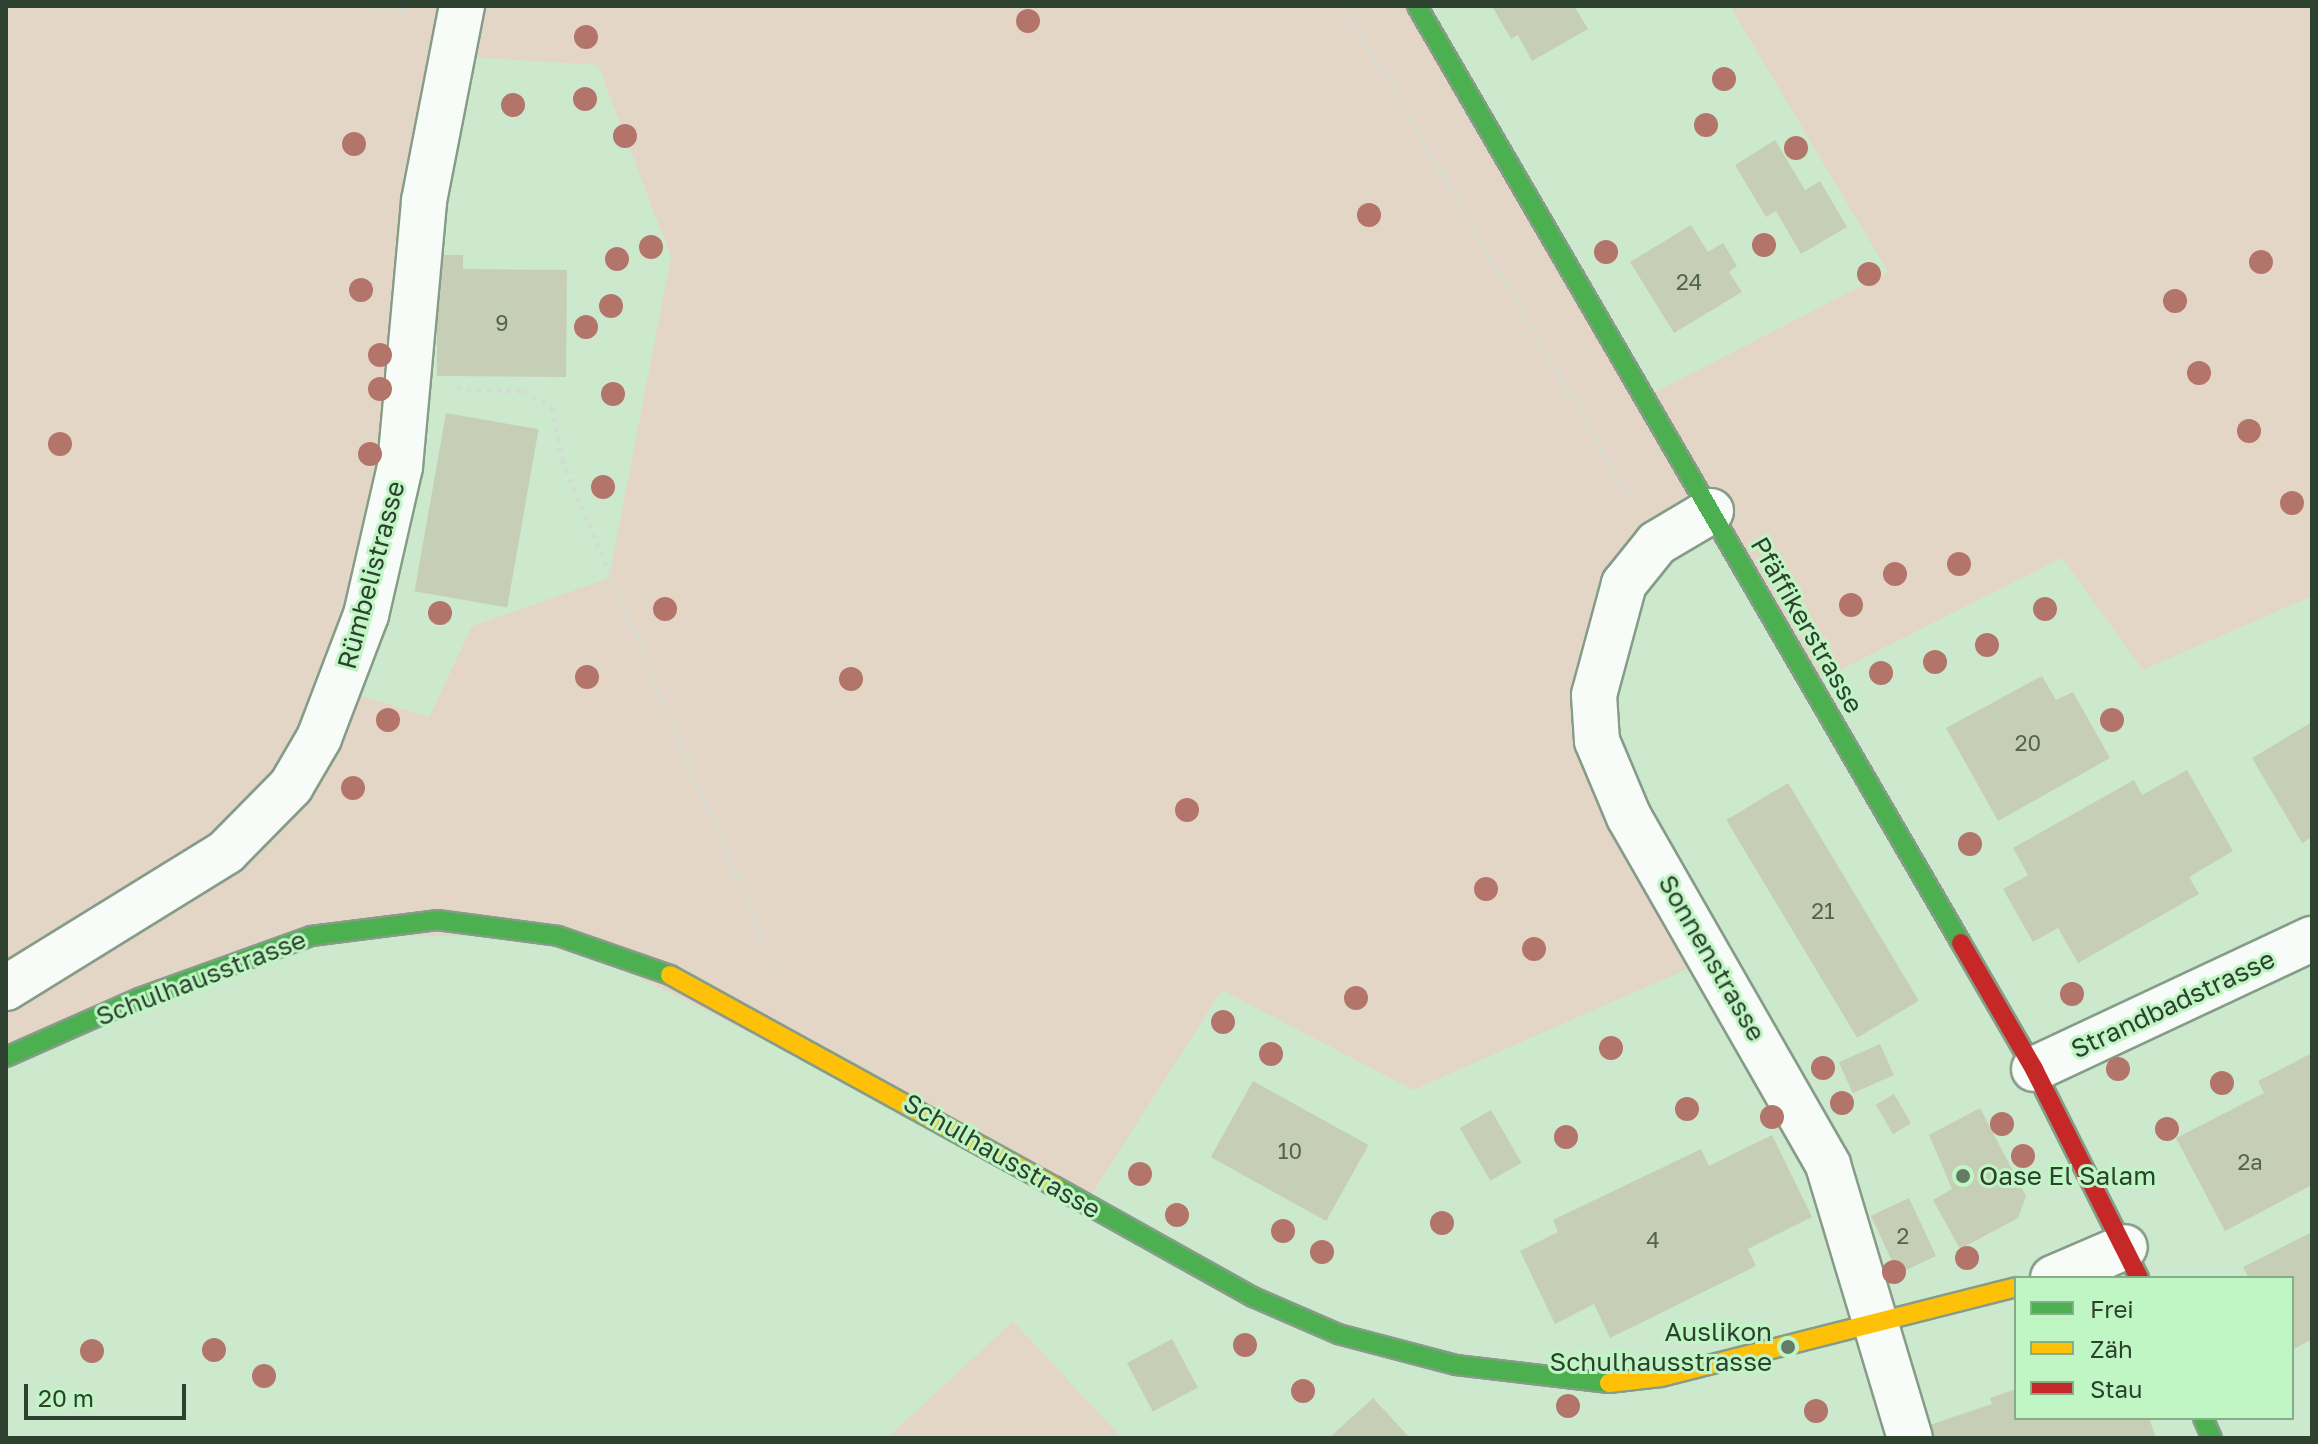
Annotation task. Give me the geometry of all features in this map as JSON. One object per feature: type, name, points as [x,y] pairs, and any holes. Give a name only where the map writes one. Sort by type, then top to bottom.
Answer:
[{"type":"street","name":"Rümbelistrasse","points":[[6,988],[226,852],[291,786],[319,738],[366,615],[400,466],[424,201],[462,6]]},
{"type":"street","name":"Pfäffikerstrasse","points":[[1417,6],[2034,1069],[2132,1262]]},
{"type":"street","name":"Sonnenstrasse","points":[[1711,511],[1657,543],[1624,584],[1594,695],[1597,741],[1629,817],[1828,1165],[1910,1438]]},
{"type":"street","name":"Schulhausstrasse","points":[[6,1057],[139,998],[311,936],[437,920],[558,936],[683,979],[789,1034],[1253,1297],[1338,1334],[1405,1353],[1526,1377],[1609,1383],[1711,1366],[2014,1288]]},
{"type":"street","name":"Strandbadstrasse","points":[[2034,1069],[2312,939]]},
{"type":"street","points":[[2063,1276],[2132,1262]]},
{"type":"path","points":[[1344,6],[1657,543]]},
{"type":"path","points":[[407,385],[524,391],[552,408],[568,475],[795,1017],[789,1034]]},
{"type":"shaded area","points":[[6,6],[1417,6],[1644,398],[1888,272],[1730,6],[2312,6],[2312,596],[2143,670],[2062,558],[1812,684],[1711,511],[1657,543],[1594,695],[1712,958],[1413,1090],[1222,990],[1086,1203],[558,936],[311,936],[6,1057]],"holes":[[[451,56],[598,65],[671,257],[609,578],[472,626],[429,717],[340,689]]]},
{"type":"shaded area","points":[[1013,1321],[1122,1438],[887,1438]]},
{"type":"building","points":[[1492,6],[1574,6],[1588,29],[1532,61],[1518,35],[1511,39]]},
{"type":"building","points":[[1775,140],[1805,190],[1820,181],[1847,227],[1801,254],[1776,211],[1766,217],[1735,165]]},
{"type":"building","points":[[1691,225],[1708,252],[1723,243],[1737,266],[1729,272],[1742,292],[1674,333],[1630,262]]},
{"type":"building","points":[[437,255],[463,255],[463,269],[567,270],[566,377],[437,376]]},
{"type":"building","points":[[446,413],[539,429],[507,608],[415,591]]},
{"type":"building","points":[[2042,676],[2056,700],[2073,692],[2110,758],[1998,821],[1946,728]]},
{"type":"building","points":[[2312,722],[2312,837],[2302,843],[2252,758]]},
{"type":"building","points":[[2187,770],[2233,851],[2189,877],[2199,894],[2078,963],[2058,928],[2033,942],[2003,889],[2028,875],[2013,848],[2134,780],[2142,795]]},
{"type":"building","points":[[1788,783],[1919,1001],[1857,1038],[1726,820]]},
{"type":"building","points":[[1880,1044],[1894,1075],[1853,1093],[1839,1062]]},
{"type":"building","points":[[2312,1053],[2312,1185],[2225,1231],[2176,1138],[2264,1093],[2258,1081]]},
{"type":"building","points":[[1253,1081],[1368,1145],[1326,1221],[1211,1157]]},
{"type":"building","points":[[1894,1094],[1911,1123],[1893,1134],[1876,1104]]},
{"type":"building","points":[[1980,1108],[2026,1196],[2018,1218],[1960,1249],[1933,1200],[1952,1189],[1929,1135]]},
{"type":"building","points":[[1491,1110],[1522,1163],[1490,1181],[1460,1128]]},
{"type":"building","points":[[1772,1135],[1812,1217],[1748,1249],[1756,1266],[1610,1338],[1594,1304],[1555,1324],[1520,1251],[1558,1232],[1553,1220],[1701,1149],[1709,1166]]},
{"type":"building","points":[[1909,1198],[1936,1256],[1898,1274],[1871,1216]]},
{"type":"building","points":[[2312,1232],[2312,1339],[2294,1349],[2294,1276],[2248,1276],[2243,1267]]},
{"type":"building","points":[[1172,1339],[1198,1388],[1153,1412],[1127,1363]]},
{"type":"building","points":[[2014,1390],[2014,1420],[2150,1420],[2156,1438],[1935,1438],[1930,1425],[1992,1404],[1990,1398]]},
{"type":"building","points":[[1373,1398],[1410,1438],[1329,1438]]},
{"type":"traffic: fast","points":[[1417,6],[1961,943]]},
{"type":"traffic: fast","points":[[6,1057],[139,998],[311,936],[437,920],[558,936],[670,975]]},
{"type":"traffic: fast","points":[[1056,1187],[1253,1297],[1338,1334],[1456,1365],[1609,1383]]},
{"type":"traffic: fast","points":[[2204,1420],[2212,1438]]},
{"type":"traffic: slow","points":[[670,975],[1056,1187]]},
{"type":"traffic: slow","points":[[1609,1383],[1661,1377],[2014,1288]]},
{"type":"traffic: jam","points":[[1961,943],[2034,1069],[2138,1276]]},
{"type":"place","name":"Oase El Salam","points":[[1963,1176]]},
{"type":"place","name":"Auslikon Schulhausstrasse","points":[[1788,1347]]}]
